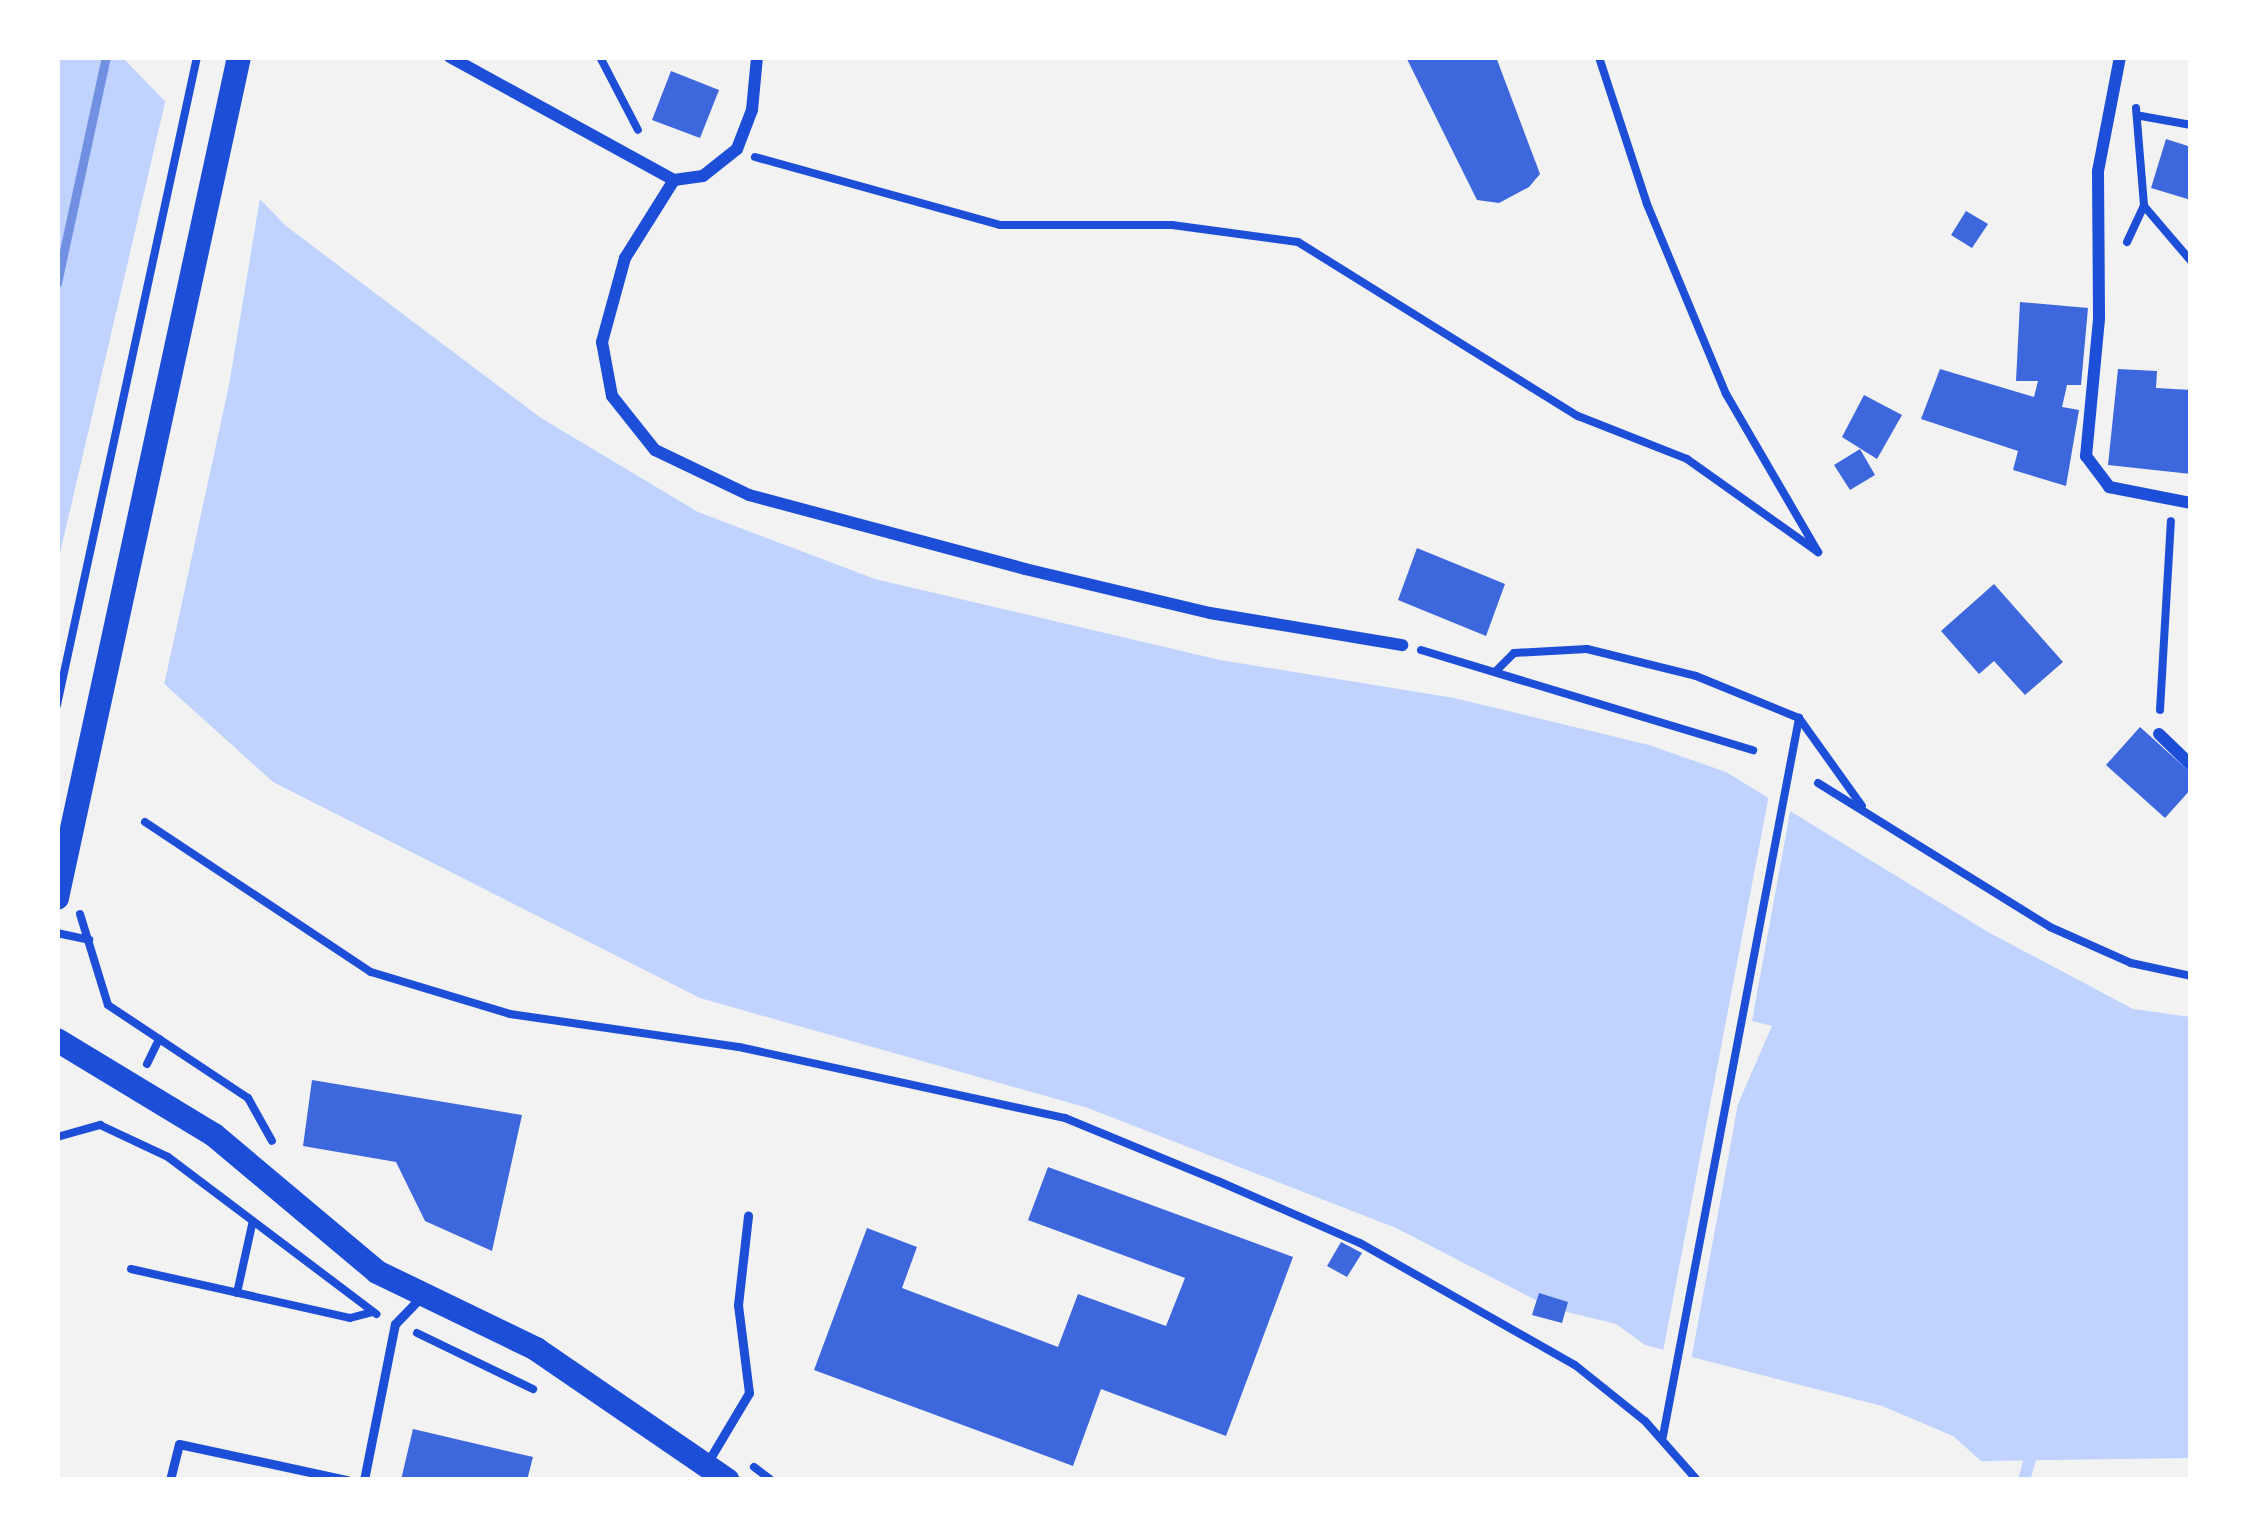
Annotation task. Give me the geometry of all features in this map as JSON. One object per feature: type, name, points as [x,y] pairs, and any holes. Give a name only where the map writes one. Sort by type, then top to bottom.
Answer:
[{"type":"main road","points":[[57,898],[239,57]]},
{"type":"main road","points":[[57,1040],[214,1135],[377,1272],[536,1349],[717,1473]]},
{"type":"street","points":[[451,57],[674,180],[703,176],[737,148],[752,110],[757,57]]},
{"type":"street","points":[[2120,57],[2098,171],[2099,319],[2086,455],[2098,482],[2172,502],[2191,502]]},
{"type":"street","points":[[674,180],[626,258],[602,342],[612,396],[655,450],[749,495],[1025,569],[1210,614],[1402,645]]},
{"type":"street","points":[[2159,734],[2191,765]]},
{"type":"lane","points":[[717,1473],[748,1394],[739,1305],[748,1216]]},
{"type":"lane","points":[[364,1480],[395,1324],[421,1297]]},
{"type":"lane","points":[[170,1480],[179,1444],[346,1480]]},
{"type":"path","points":[[57,704],[197,57]]},
{"type":"path","points":[[600,57],[641,136]]},
{"type":"path","points":[[737,148],[772,166],[1000,225],[1172,225],[1298,242],[1578,416],[1688,459],[1818,552],[1726,394],[1647,204],[1599,57]]},
{"type":"path","points":[[2116,86],[2139,115],[2144,206],[2128,231],[2125,264]]},
{"type":"path","points":[[2139,115],[2191,125]]},
{"type":"path","points":[[2144,206],[2191,261]]},
{"type":"path","points":[[2159,734],[2172,502]]},
{"type":"path","points":[[1402,645],[1753,750]]},
{"type":"path","points":[[1496,670],[1514,653],[1619,655],[1799,718],[1862,806]]},
{"type":"path","points":[[1662,1437],[1799,718]]},
{"type":"path","points":[[1818,783],[1862,806],[2050,927],[2131,963],[2191,976]]},
{"type":"path","points":[[145,822],[371,972],[510,1014],[781,1055],[1065,1118],[1360,1243],[1576,1365],[1662,1437],[1697,1480]]},
{"type":"path","points":[[57,933],[90,941],[98,991],[108,1005],[248,1098]]},
{"type":"path","points":[[57,1138],[78,1126],[115,1128],[168,1157],[373,1312],[547,1398]]},
{"type":"path","points":[[237,1293],[253,1225]]},
{"type":"path","points":[[131,1269],[350,1318],[373,1312]]},
{"type":"water","points":[[57,57],[122,57],[286,226],[541,418],[698,512],[875,579],[1220,660],[1454,698],[1649,745],[1726,772],[1988,932],[2133,1009],[2191,1017],[2191,1458],[1981,1461],[1953,1436],[1882,1406],[1645,1345],[1616,1324],[1551,1308],[1396,1228],[1088,1108],[700,998],[273,782],[57,587]]},
{"type":"pier","points":[[167,94],[261,192],[229,385],[163,690],[57,595],[57,566]]},
{"type":"pier","points":[[1769,795],[1791,807],[1752,1021],[1772,1026],[1738,1104],[1690,1366],[1662,1357]]},
{"type":"building","points":[[1406,57],[1496,57],[1540,174],[1529,187],[1499,203],[1477,200]]},
{"type":"building","points":[[671,71],[719,90],[700,138],[652,120]]},
{"type":"building","points":[[2166,139],[2191,147],[2191,200],[2151,188]]},
{"type":"building","points":[[1966,211],[1988,224],[1972,248],[1951,235]]},
{"type":"building","points":[[2020,302],[2088,308],[2081,385],[2067,385],[2062,407],[2079,410],[2066,486],[2013,470],[2018,451],[1921,419],[1940,369],[2034,397],[2038,381],[2016,381]]},
{"type":"building","points":[[2118,369],[2157,371],[2156,388],[2191,390],[2191,474],[2108,465]]},
{"type":"building","points":[[1864,395],[1902,415],[1877,459],[1842,437]]},
{"type":"building","points":[[1860,449],[1875,475],[1850,490],[1834,465]]},
{"type":"building","points":[[1417,548],[1505,584],[1486,636],[1398,600]]},
{"type":"building","points":[[1994,584],[2063,662],[2025,695],[1994,661],[1979,674],[1941,631]]},
{"type":"building","points":[[2140,727],[2191,773],[2191,789],[2165,818],[2106,765]]},
{"type":"building","points":[[312,1080],[522,1115],[492,1251],[425,1221],[396,1162],[303,1146]]},
{"type":"building","points":[[1048,1167],[1293,1257],[1226,1436],[1101,1389],[1073,1466],[814,1370],[867,1228],[917,1247],[902,1288],[1058,1347],[1078,1294],[1166,1326],[1185,1278],[1028,1220]]},
{"type":"building","points":[[1341,1242],[1362,1253],[1347,1277],[1327,1266]]},
{"type":"building","points":[[1539,1293],[1568,1302],[1562,1323],[1532,1315]]},
{"type":"building","points":[[413,1429],[533,1457],[527,1480],[401,1480]]},
{"type":"waterway","points":[[2024,1480],[2032,1452]]},
{"type":"railway","points":[[57,283],[106,57]]}]
